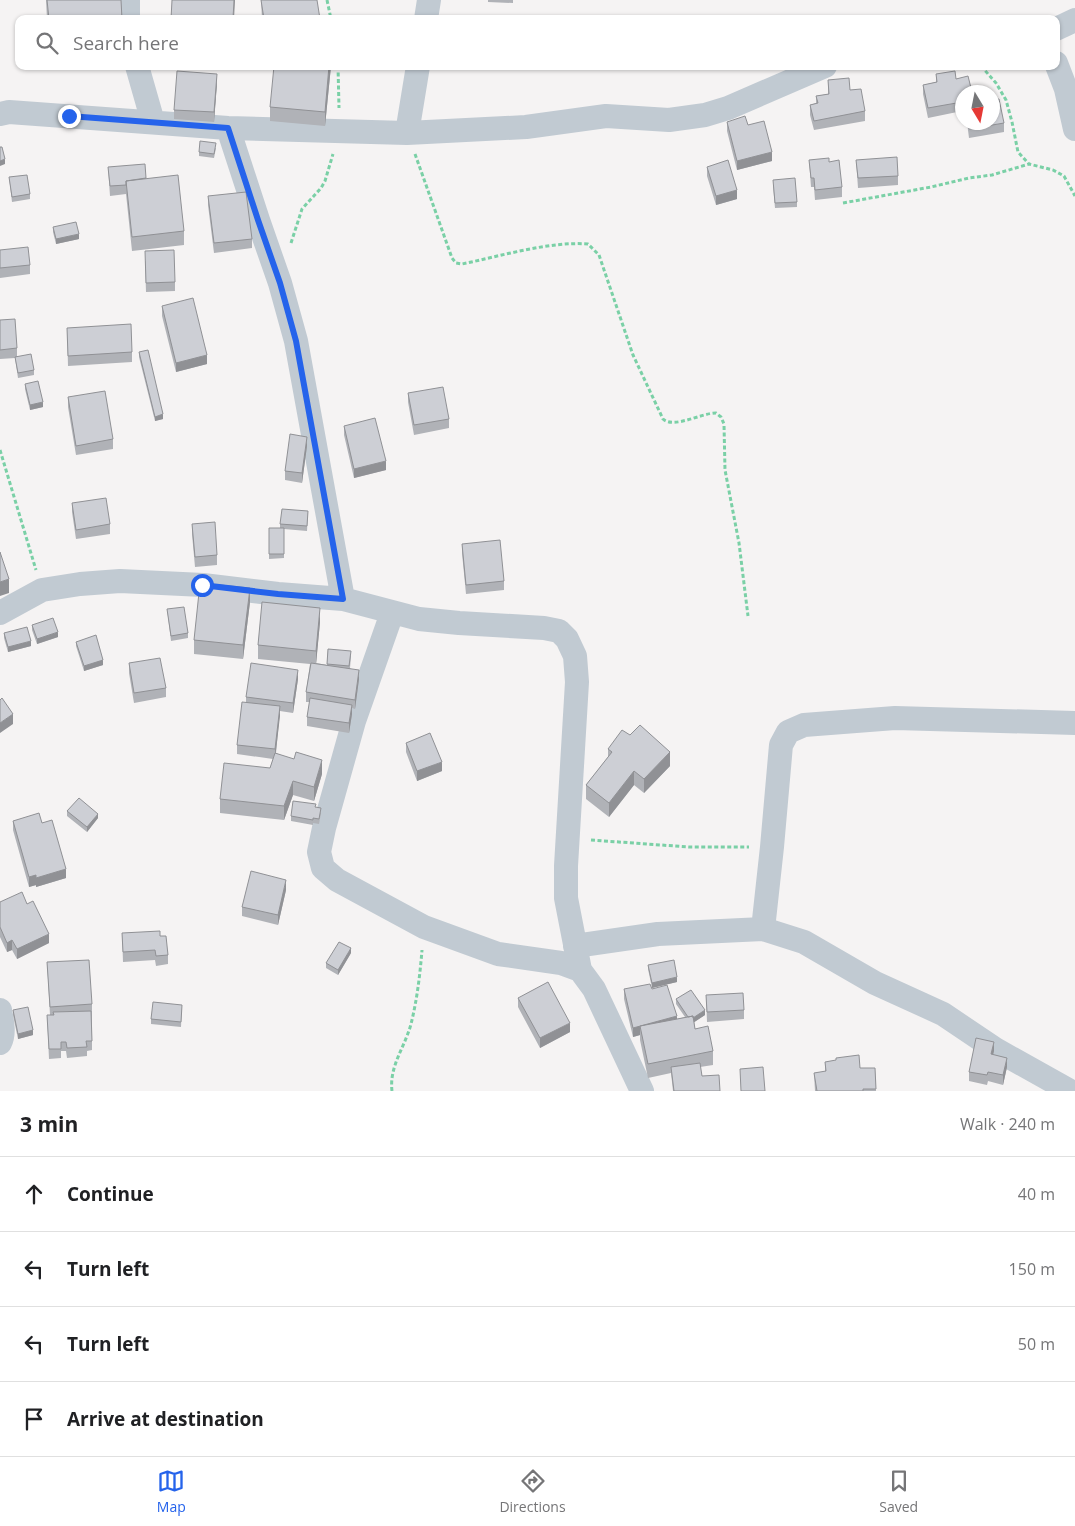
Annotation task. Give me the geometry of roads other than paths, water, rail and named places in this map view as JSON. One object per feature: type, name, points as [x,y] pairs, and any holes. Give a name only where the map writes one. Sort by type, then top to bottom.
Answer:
[{"type":"street","points":[[128,0],[128,15]]},
{"type":"street","points":[[427,15],[429,0]]},
{"type":"street","points":[[1060,27],[1075,20]]},
{"type":"street","points":[[138,70],[153,122]]},
{"type":"street","points":[[407,133],[417,70]]},
{"type":"street","points":[[0,114],[9,112],[228,128],[407,133],[526,127],[606,116],[669,120],[690,118],[728,108],[816,70]]},
{"type":"street","points":[[1059,70],[1066,89],[1075,129]]},
{"type":"street","points":[[228,128],[280,283],[296,341],[343,599]]},
{"type":"street","points":[[0,613],[42,590],[80,584],[120,581],[202,585],[343,599],[419,619],[544,628],[558,631],[568,639],[575,656],[577,682],[566,866],[566,898],[580,970],[594,989],[642,1091]]},
{"type":"street","points":[[392,613],[354,721],[324,828],[319,852],[323,868],[337,880],[424,927],[498,954],[561,963],[580,970]]},
{"type":"street","points":[[763,929],[781,745],[788,732],[804,725],[896,718],[1075,723]]},
{"type":"street","points":[[575,946],[658,934],[763,929],[804,942],[875,983],[943,1014],[995,1048],[1070,1091]]},
{"type":"street","points":[[0,1010],[3,1027],[0,1043]]}]
